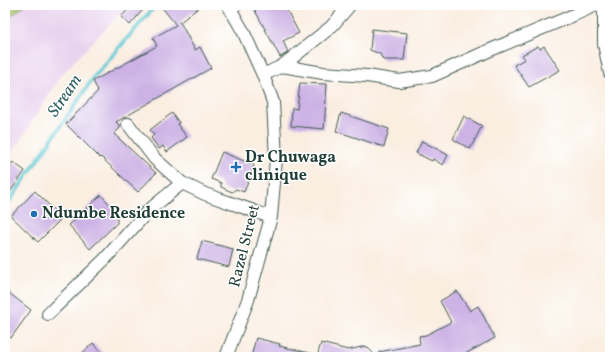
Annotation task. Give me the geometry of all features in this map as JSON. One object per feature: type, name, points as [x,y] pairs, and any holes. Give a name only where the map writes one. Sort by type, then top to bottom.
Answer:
[{"type":"street","points":[[263,76],[282,66],[331,27],[350,5]]},
{"type":"street","points":[[282,66],[323,73],[367,76],[400,81],[432,76],[596,5]]},
{"type":"street","points":[[604,5],[604,44],[610,73]]},
{"type":"street","name":"Razel Street","points":[[226,357],[248,300],[271,217],[276,159],[274,102],[234,7]]},
{"type":"street","points":[[128,124],[155,159],[182,183],[205,194],[271,217]]},
{"type":"street","points":[[48,314],[105,259],[148,211],[182,183]]},
{"type":"shaded area","points":[[5,5],[128,5],[63,73],[5,164]]},
{"type":"green space","points":[[5,5],[25,5],[5,21]]},
{"type":"building","points":[[132,5],[147,5],[130,25],[121,17]]},
{"type":"building","points":[[160,5],[202,5],[180,22],[195,50],[200,47],[211,68],[116,122],[121,127],[114,134],[156,173],[138,192],[101,157],[100,158],[66,124],[98,91],[93,81],[157,46],[153,38],[176,25]]},
{"type":"building","points":[[252,5],[284,5],[299,33],[283,41],[288,52],[284,55],[280,57]]},
{"type":"building","points":[[372,29],[407,33],[404,60],[383,60],[380,54],[370,50]]},
{"type":"building","points":[[538,46],[540,49],[544,46],[560,70],[529,87],[514,65],[525,59],[522,55]]},
{"type":"building","points":[[300,83],[327,84],[324,129],[291,126],[292,108],[297,109]]},
{"type":"building","points":[[172,113],[179,123],[177,124],[187,137],[167,152],[163,146],[159,149],[151,138],[154,135],[150,130]]},
{"type":"building","points":[[341,113],[389,129],[384,147],[336,131]]},
{"type":"building","points":[[464,116],[482,126],[470,149],[453,139]]},
{"type":"building","points":[[422,141],[448,155],[443,165],[433,159],[432,161],[416,153]]},
{"type":"building","points":[[222,152],[254,165],[244,192],[236,189],[232,192],[221,187],[221,183],[211,179]]},
{"type":"building","points":[[13,162],[25,171],[5,199],[5,173]]},
{"type":"building","name":"Ndumbe Residence","points":[[35,191],[62,218],[38,242],[11,216]]},
{"type":"building","points":[[101,195],[119,214],[117,216],[117,223],[90,249],[69,225]]},
{"type":"building","points":[[202,241],[233,249],[229,267],[197,259]]},
{"type":"building","points":[[5,290],[31,310],[11,338],[5,333]]},
{"type":"building","points":[[457,291],[470,311],[478,306],[495,338],[459,357],[379,357],[379,352],[420,344],[419,336],[426,335],[451,322],[440,301]]},
{"type":"building","points":[[256,338],[280,344],[279,346],[310,353],[310,357],[251,357]]},
{"type":"building","points":[[93,343],[106,357],[78,357]]},
{"type":"building","points":[[321,343],[348,350],[366,346],[377,357],[317,357]]},
{"type":"waterway","name":"Stream","points":[[5,208],[94,77],[156,5]]},
{"type":"place","name":"Dr Chuwaga clinique","points":[[236,167]]},
{"type":"place","name":"Ndumbe Residence","points":[[34,214]]}]
